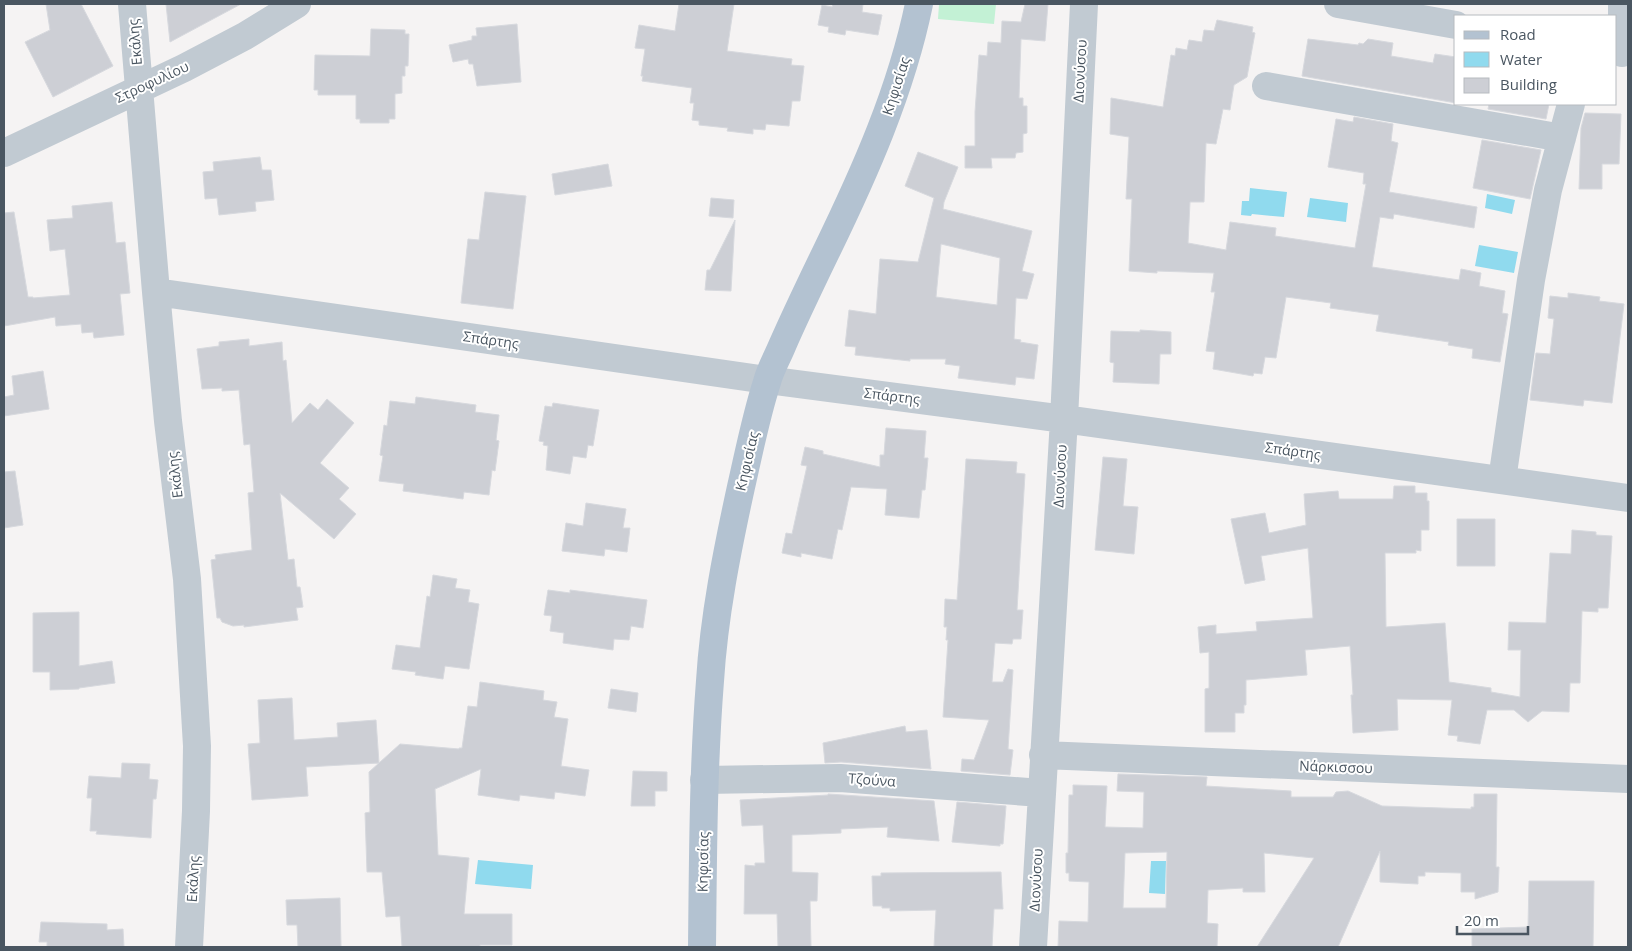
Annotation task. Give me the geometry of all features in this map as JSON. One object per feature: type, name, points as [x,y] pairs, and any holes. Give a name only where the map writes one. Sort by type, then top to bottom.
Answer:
[{"type":"main road","name":"Κηφισίας","points":[[702,947],[704,780],[710,680],[719,599],[734,516],[750,446],[767,380],[796,313],[845,214],[880,133],[913,34],[919,4]]},
{"type":"street","name":"Εκάλης","points":[[132,4],[168,421],[187,579],[197,746],[196,811],[189,947]]},
{"type":"street","name":"Στροφυλίου","points":[[4,153],[184,68],[246,36],[297,4]]},
{"type":"street","name":"Διονύσου","points":[[1033,947],[1064,419],[1084,4]]},
{"type":"street","points":[[1338,4],[1454,25]]},
{"type":"street","points":[[1622,4],[1622,54]]},
{"type":"street","points":[[1266,86],[1562,138]]},
{"type":"street","points":[[1502,480],[1531,280],[1548,190],[1571,105]]},
{"type":"street","name":"Σπάρτης","points":[[156,292],[767,380],[1064,419],[1628,498]]},
{"type":"street","name":"Νάρκισσου","points":[[1043,755],[1628,778]]},
{"type":"street","name":"Τζούνα","points":[[704,780],[840,778],[1041,793]]},
{"type":"green space","points":[[939,4],[996,4],[994,24],[938,19]]},
{"type":"water","points":[[1250,188],[1287,192],[1284,217],[1252,214],[1251,216],[1241,215],[1242,201],[1249,201]]},
{"type":"water","points":[[1487,194],[1515,200],[1512,214],[1485,208]]},
{"type":"water","points":[[1310,198],[1348,203],[1346,222],[1307,217]]},
{"type":"water","points":[[1479,245],[1518,252],[1514,273],[1475,266]]},
{"type":"water","points":[[478,860],[533,865],[531,889],[475,884]]},
{"type":"water","points":[[1151,861],[1166,861],[1165,894],[1149,893]]},
{"type":"building","points":[[46,4],[81,4],[113,66],[53,97],[25,42],[50,30]]},
{"type":"building","points":[[166,4],[241,4],[170,42]]},
{"type":"building","points":[[679,4],[734,4],[727,51],[792,59],[791,65],[804,66],[800,101],[792,101],[789,126],[766,124],[765,130],[753,129],[753,134],[727,131],[728,128],[699,125],[699,121],[692,120],[694,103],[690,103],[692,88],[642,81],[645,49],[635,48],[639,25],[675,31]]},
{"type":"building","points":[[833,4],[863,4],[862,12],[882,15],[878,35],[846,30],[845,35],[828,32],[829,27],[818,25],[822,5],[832,7]]},
{"type":"building","points":[[1025,4],[1048,4],[1045,41],[1021,39],[1019,98],[1023,98],[1023,106],[1027,106],[1027,133],[1023,134],[1023,152],[1016,153],[1015,158],[991,158],[992,168],[965,168],[965,146],[975,146],[979,55],[987,56],[988,42],[1001,43],[1002,21],[1021,22]]},
{"type":"building","points":[[1217,20],[1253,27],[1252,32],[1255,33],[1247,77],[1234,85],[1230,110],[1223,109],[1216,144],[1206,143],[1204,202],[1190,202],[1188,243],[1226,250],[1230,222],[1276,228],[1275,236],[1355,248],[1366,184],[1363,184],[1364,173],[1328,167],[1336,119],[1353,122],[1354,117],[1393,124],[1391,141],[1398,143],[1389,192],[1477,207],[1474,228],[1394,214],[1393,219],[1380,217],[1372,267],[1459,280],[1461,269],[1481,273],[1479,286],[1505,291],[1502,313],[1508,314],[1500,362],[1472,358],[1473,349],[1448,345],[1449,342],[1376,331],[1379,315],[1330,308],[1331,303],[1286,297],[1276,358],[1265,357],[1262,374],[1254,373],[1253,376],[1213,369],[1215,352],[1206,351],[1215,292],[1211,292],[1214,273],[1129,271],[1132,199],[1126,199],[1129,137],[1110,134],[1111,98],[1163,107],[1171,55],[1175,56],[1176,48],[1187,50],[1189,40],[1202,42],[1204,30],[1214,31]]},
{"type":"building","points":[[517,24],[521,82],[477,86],[473,64],[469,64],[468,59],[453,62],[449,45],[472,40],[472,36],[477,36],[476,28]]},
{"type":"building","points":[[371,29],[405,30],[405,34],[409,34],[408,66],[405,66],[405,76],[402,76],[402,93],[395,94],[395,119],[389,119],[389,123],[360,123],[360,119],[356,119],[356,95],[318,95],[318,90],[314,90],[315,55],[370,56]]},
{"type":"building","points":[[1308,39],[1358,45],[1359,43],[1363,44],[1368,39],[1393,43],[1391,56],[1433,63],[1435,54],[1454,57],[1454,103],[1302,76]]},
{"type":"building","points":[[1489,105],[1549,105],[1546,119],[1488,109]]},
{"type":"building","points":[[1585,113],[1621,114],[1619,164],[1602,164],[1602,189],[1579,189],[1581,128]]},
{"type":"building","points":[[1482,140],[1541,150],[1530,199],[1473,188]]},
{"type":"building","points":[[918,152],[958,167],[943,209],[1032,231],[1022,271],[1034,274],[1027,299],[1016,298],[1014,339],[1038,345],[1034,379],[1016,377],[1015,385],[958,378],[960,366],[945,364],[946,359],[910,359],[910,361],[855,355],[856,347],[845,346],[849,310],[876,314],[880,259],[918,262],[934,198],[905,186]],"holes":[[[941,244],[1000,258],[997,305],[936,297]]]},
{"type":"building","points":[[260,157],[262,170],[271,170],[274,200],[255,202],[256,211],[219,215],[217,198],[205,199],[203,172],[214,171],[213,162]]},
{"type":"building","points":[[608,164],[612,186],[555,195],[552,174]]},
{"type":"building","points":[[485,192],[526,196],[513,309],[461,303],[468,239],[479,240]]},
{"type":"building","points":[[711,198],[734,200],[733,218],[709,216]]},
{"type":"building","points":[[112,202],[116,243],[125,242],[130,293],[120,294],[124,335],[94,338],[93,332],[82,333],[81,324],[56,326],[55,317],[4,326],[4,213],[14,212],[28,297],[70,295],[65,249],[50,251],[47,220],[73,218],[72,206]]},
{"type":"building","points":[[735,220],[731,291],[705,290],[707,270],[710,270]]},
{"type":"building","points":[[1568,293],[1600,297],[1599,301],[1624,304],[1612,403],[1584,400],[1583,406],[1530,400],[1536,353],[1550,354],[1554,319],[1548,318],[1550,296],[1568,298]]},
{"type":"building","points":[[1140,330],[1171,332],[1171,354],[1160,354],[1159,384],[1113,382],[1114,363],[1110,362],[1111,331],[1140,332]]},
{"type":"building","points":[[249,339],[249,346],[282,342],[283,361],[286,360],[292,423],[310,403],[318,410],[327,399],[354,423],[320,463],[349,488],[339,499],[356,514],[334,539],[280,493],[288,560],[294,559],[297,587],[300,587],[303,607],[296,608],[298,620],[244,627],[244,625],[233,626],[217,618],[211,560],[216,559],[215,555],[252,550],[248,493],[254,492],[250,444],[244,445],[239,390],[222,391],[222,388],[202,389],[197,349],[219,346],[219,342]]},
{"type":"building","points":[[43,371],[49,409],[4,416],[4,397],[14,395],[12,376]]},
{"type":"building","points":[[416,397],[476,405],[475,412],[499,415],[496,440],[499,441],[495,471],[492,470],[489,495],[464,492],[463,499],[403,491],[404,484],[379,481],[383,456],[380,455],[384,425],[387,426],[390,401],[415,404]]},
{"type":"building","points":[[553,403],[599,410],[593,446],[588,445],[586,458],[573,456],[570,474],[546,470],[548,446],[543,445],[544,442],[539,441],[545,406],[552,407]]},
{"type":"building","points":[[886,428],[926,431],[924,458],[928,458],[925,490],[922,490],[919,518],[885,515],[887,489],[851,487],[842,530],[838,529],[832,559],[801,553],[801,557],[782,553],[786,533],[792,534],[807,466],[801,465],[805,447],[823,451],[823,454],[880,467],[880,455],[884,455]]},
{"type":"building","points":[[1103,457],[1127,459],[1123,506],[1138,507],[1134,554],[1095,550]]},
{"type":"building","points":[[966,459],[1017,462],[1016,473],[1025,474],[1017,610],[1023,610],[1021,639],[1013,639],[1012,644],[995,643],[992,682],[1003,682],[1008,669],[1013,670],[1008,749],[1013,750],[1010,775],[961,771],[962,759],[974,760],[989,720],[943,717],[948,640],[946,640],[947,627],[944,627],[945,599],[957,600]]},
{"type":"building","points":[[15,471],[23,525],[4,528],[4,472]]},
{"type":"building","points":[[1394,486],[1415,486],[1415,493],[1427,493],[1427,501],[1429,501],[1429,530],[1421,530],[1421,551],[1416,550],[1416,553],[1385,553],[1386,627],[1445,623],[1449,682],[1491,688],[1491,692],[1520,697],[1521,650],[1508,650],[1509,622],[1546,623],[1550,553],[1571,554],[1572,530],[1596,532],[1596,535],[1612,536],[1608,608],[1598,608],[1598,612],[1582,611],[1580,683],[1570,683],[1569,712],[1542,711],[1528,722],[1514,710],[1487,710],[1480,744],[1457,741],[1458,736],[1448,735],[1452,700],[1397,699],[1398,730],[1353,733],[1350,646],[1305,650],[1307,675],[1246,680],[1246,705],[1244,705],[1244,713],[1235,713],[1235,732],[1205,732],[1205,689],[1209,688],[1209,652],[1200,653],[1198,627],[1216,625],[1216,634],[1257,631],[1256,622],[1313,618],[1308,548],[1261,556],[1265,580],[1245,584],[1231,519],[1265,513],[1269,533],[1306,525],[1304,494],[1338,491],[1339,499],[1393,499]]},
{"type":"building","points":[[586,503],[626,509],[623,528],[630,528],[627,552],[605,549],[604,556],[562,551],[566,523],[583,526]]},
{"type":"building","points":[[1457,519],[1495,519],[1495,566],[1457,566]]},
{"type":"building","points":[[433,575],[457,579],[455,588],[470,590],[468,602],[479,604],[469,669],[445,666],[443,679],[415,675],[416,672],[392,669],[396,645],[420,648],[427,596],[430,597]]},
{"type":"building","points":[[548,590],[570,593],[570,590],[647,600],[643,628],[631,626],[629,640],[614,639],[613,650],[563,643],[564,633],[550,631],[552,616],[544,615]]},
{"type":"building","points":[[79,612],[79,666],[112,661],[115,683],[79,689],[50,690],[50,672],[33,672],[33,613]]},
{"type":"building","points":[[480,682],[544,691],[543,700],[557,702],[554,717],[568,719],[561,766],[589,770],[585,796],[555,792],[554,799],[520,795],[519,801],[478,795],[481,769],[435,789],[438,855],[469,858],[464,914],[512,914],[512,945],[402,947],[400,916],[386,917],[382,872],[367,872],[365,813],[370,812],[369,772],[400,744],[462,748],[468,706],[477,707]]},
{"type":"building","points":[[611,689],[638,693],[636,712],[608,708]]},
{"type":"building","points":[[292,698],[294,740],[338,737],[337,723],[376,720],[379,763],[306,767],[308,796],[252,800],[248,744],[260,743],[258,700]]},
{"type":"building","points":[[905,726],[906,732],[927,730],[931,769],[841,762],[825,763],[823,743]]},
{"type":"building","points":[[122,763],[150,764],[149,779],[158,780],[156,799],[153,799],[151,838],[96,834],[97,831],[90,831],[92,798],[87,798],[89,776],[121,778]]},
{"type":"building","points":[[633,771],[667,772],[667,791],[655,791],[655,806],[631,806]]},
{"type":"building","points":[[1118,774],[1207,777],[1206,786],[1291,791],[1291,797],[1333,797],[1336,792],[1348,791],[1382,806],[1471,809],[1471,807],[1474,807],[1474,794],[1497,794],[1496,867],[1499,867],[1498,892],[1475,899],[1475,892],[1461,892],[1461,873],[1425,872],[1425,876],[1418,876],[1418,884],[1380,882],[1380,851],[1338,947],[1257,947],[1314,858],[1264,853],[1265,892],[1243,892],[1243,888],[1208,890],[1207,923],[1218,924],[1217,947],[1058,947],[1059,921],[1088,922],[1089,882],[1069,881],[1069,873],[1066,873],[1069,795],[1073,795],[1073,785],[1107,786],[1105,827],[1143,828],[1144,792],[1117,791]],"holes":[[[1167,852],[1166,908],[1123,908],[1125,853]]]},
{"type":"building","points":[[828,794],[934,801],[939,841],[887,837],[888,827],[841,829],[841,833],[792,835],[792,872],[818,873],[817,901],[810,901],[811,947],[778,947],[777,914],[744,914],[745,865],[755,866],[755,863],[765,863],[763,825],[742,826],[740,800]]},
{"type":"building","points":[[957,802],[1006,806],[1003,844],[1000,844],[1000,846],[952,842]]},
{"type":"building","points":[[1001,872],[1003,909],[994,909],[992,947],[934,947],[936,910],[890,911],[890,908],[873,906],[872,876],[881,876],[881,873]]},
{"type":"building","points":[[1529,881],[1594,881],[1593,947],[1472,947],[1472,929],[1528,927]]},
{"type":"building","points":[[340,898],[341,947],[298,947],[297,925],[287,925],[286,900]]},
{"type":"building","points":[[41,922],[107,924],[107,930],[123,929],[124,947],[47,947],[47,942],[39,942]]}]
